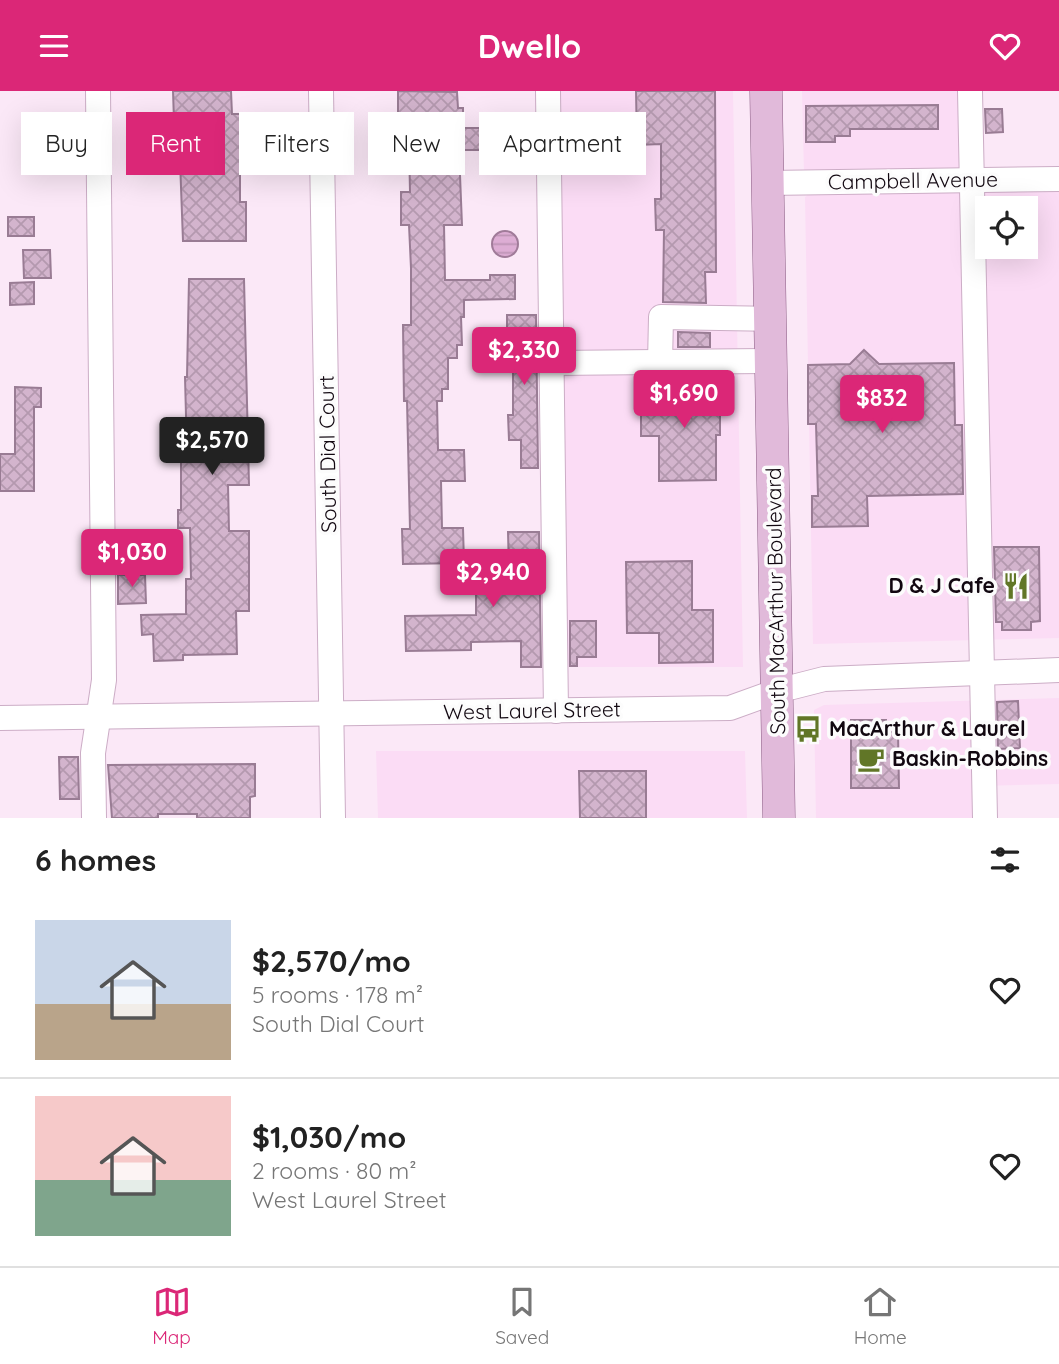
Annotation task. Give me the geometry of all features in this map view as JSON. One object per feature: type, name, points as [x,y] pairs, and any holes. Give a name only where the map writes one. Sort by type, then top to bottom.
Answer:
[{"type":"main road","name":"South MacArthur Boulevard","points":[[766,91],[779,818]]},
{"type":"street","points":[[94,818],[93,753],[104,672],[97,91]]},
{"type":"street","name":"South Dial Court","points":[[321,91],[333,818]]},
{"type":"street","points":[[548,91],[556,711]]},
{"type":"street","points":[[970,91],[985,818]]},
{"type":"street","name":"Campbell Avenue","points":[[768,183],[1059,179]]},
{"type":"street","points":[[660,363],[661,317],[771,319]]},
{"type":"street","points":[[552,363],[771,361]]},
{"type":"street","name":"West Laurel Street","points":[[0,718],[730,708],[824,679],[1059,670]]},
{"type":"shaded area","points":[[538,91],[733,91],[743,667],[551,667],[540,175],[646,175],[646,112],[538,112]]},
{"type":"shaded area","points":[[802,91],[965,91],[967,169],[804,173]]},
{"type":"shaded area","points":[[1059,190],[1059,638],[813,644],[805,197],[809,194]]},
{"type":"shaded area","points":[[505,231],[514,235],[518,244],[514,253],[505,257],[496,253],[492,244],[496,235]]},
{"type":"shaded area","points":[[1059,698],[1059,784],[979,786],[979,818],[816,818],[814,710],[824,705]]},
{"type":"shaded area","points":[[376,751],[745,751],[747,818],[378,818]]},
{"type":"building","points":[[173,91],[231,91],[232,114],[239,114],[240,202],[246,202],[246,241],[183,241],[181,175],[225,175],[225,112],[174,112]]},
{"type":"building","points":[[398,91],[457,92],[458,108],[463,108],[463,112],[398,112]]},
{"type":"building","points":[[636,91],[715,91],[716,272],[705,272],[706,303],[663,302],[664,230],[656,230],[655,199],[661,199],[661,144],[646,145],[646,112],[636,112]]},
{"type":"building","points":[[938,105],[938,129],[850,129],[850,136],[835,136],[835,142],[806,142],[806,106]]},
{"type":"building","points":[[985,109],[1002,109],[1003,132],[986,133]]},
{"type":"building","points":[[465,128],[479,128],[479,150],[465,150]]},
{"type":"building","points":[[410,175],[460,175],[462,225],[444,225],[445,280],[490,280],[490,275],[515,275],[515,299],[464,300],[464,317],[461,317],[462,345],[457,345],[457,358],[448,358],[448,389],[442,389],[442,401],[437,401],[438,450],[464,450],[465,481],[441,481],[442,528],[463,528],[464,563],[403,564],[402,529],[410,529],[403,325],[411,325],[411,268],[409,225],[401,225],[401,192],[410,192]]},
{"type":"building","points":[[8,217],[34,217],[34,236],[8,236]]},
{"type":"building","points":[[23,250],[50,250],[51,278],[24,278]]},
{"type":"building","points":[[189,279],[244,279],[249,485],[228,485],[229,531],[249,531],[249,611],[236,611],[237,654],[183,655],[183,660],[154,661],[153,634],[142,635],[141,615],[186,614],[186,579],[191,579],[190,528],[178,528],[178,510],[181,510],[181,454],[187,454],[185,377]]},
{"type":"building","points":[[34,282],[34,304],[10,305],[10,283]]},
{"type":"building","points":[[507,315],[536,315],[538,468],[521,468],[521,440],[509,440],[508,415],[513,415],[513,343],[507,343]]},
{"type":"building","points":[[678,332],[710,333],[710,347],[678,347]]},
{"type":"building","points":[[864,350],[879,364],[954,363],[955,425],[962,425],[963,494],[867,496],[868,526],[812,527],[812,496],[818,496],[816,424],[808,424],[808,365],[850,364]]},
{"type":"building","points":[[707,376],[707,407],[720,407],[720,435],[716,435],[716,480],[659,481],[659,436],[641,436],[641,407],[663,407],[663,377]]},
{"type":"building","points":[[15,387],[41,388],[41,407],[34,407],[34,491],[0,491],[0,454],[15,454]]},
{"type":"building","points":[[508,532],[539,532],[541,667],[521,667],[521,641],[471,642],[471,650],[406,651],[405,616],[476,615],[476,571],[509,571]]},
{"type":"building","points":[[994,547],[1039,547],[1040,621],[1031,622],[1031,630],[1002,630],[1002,622],[996,622]]},
{"type":"building","points":[[692,561],[692,610],[713,610],[713,662],[659,663],[659,633],[627,633],[626,562]]},
{"type":"building","points":[[118,575],[145,575],[146,603],[118,604]]},
{"type":"building","points":[[570,621],[596,621],[596,657],[577,657],[577,666],[570,666]]},
{"type":"building","points":[[1018,701],[1020,748],[998,749],[997,702]]},
{"type":"building","points":[[851,720],[886,720],[886,732],[898,732],[899,788],[851,788]]},
{"type":"building","points":[[59,757],[78,757],[79,799],[60,799]]},
{"type":"building","points":[[255,764],[255,796],[250,797],[250,818],[197,818],[197,814],[158,814],[158,818],[112,818],[108,765]]},
{"type":"building","points":[[579,771],[646,771],[646,818],[580,818]]},
{"type":"place","name":"D & J Cafe","points":[[1016,586]]},
{"type":"place","name":"MacArthur & Laurel","points":[[808,729]]},
{"type":"place","name":"Baskin-Robbins","points":[[871,759]]}]
